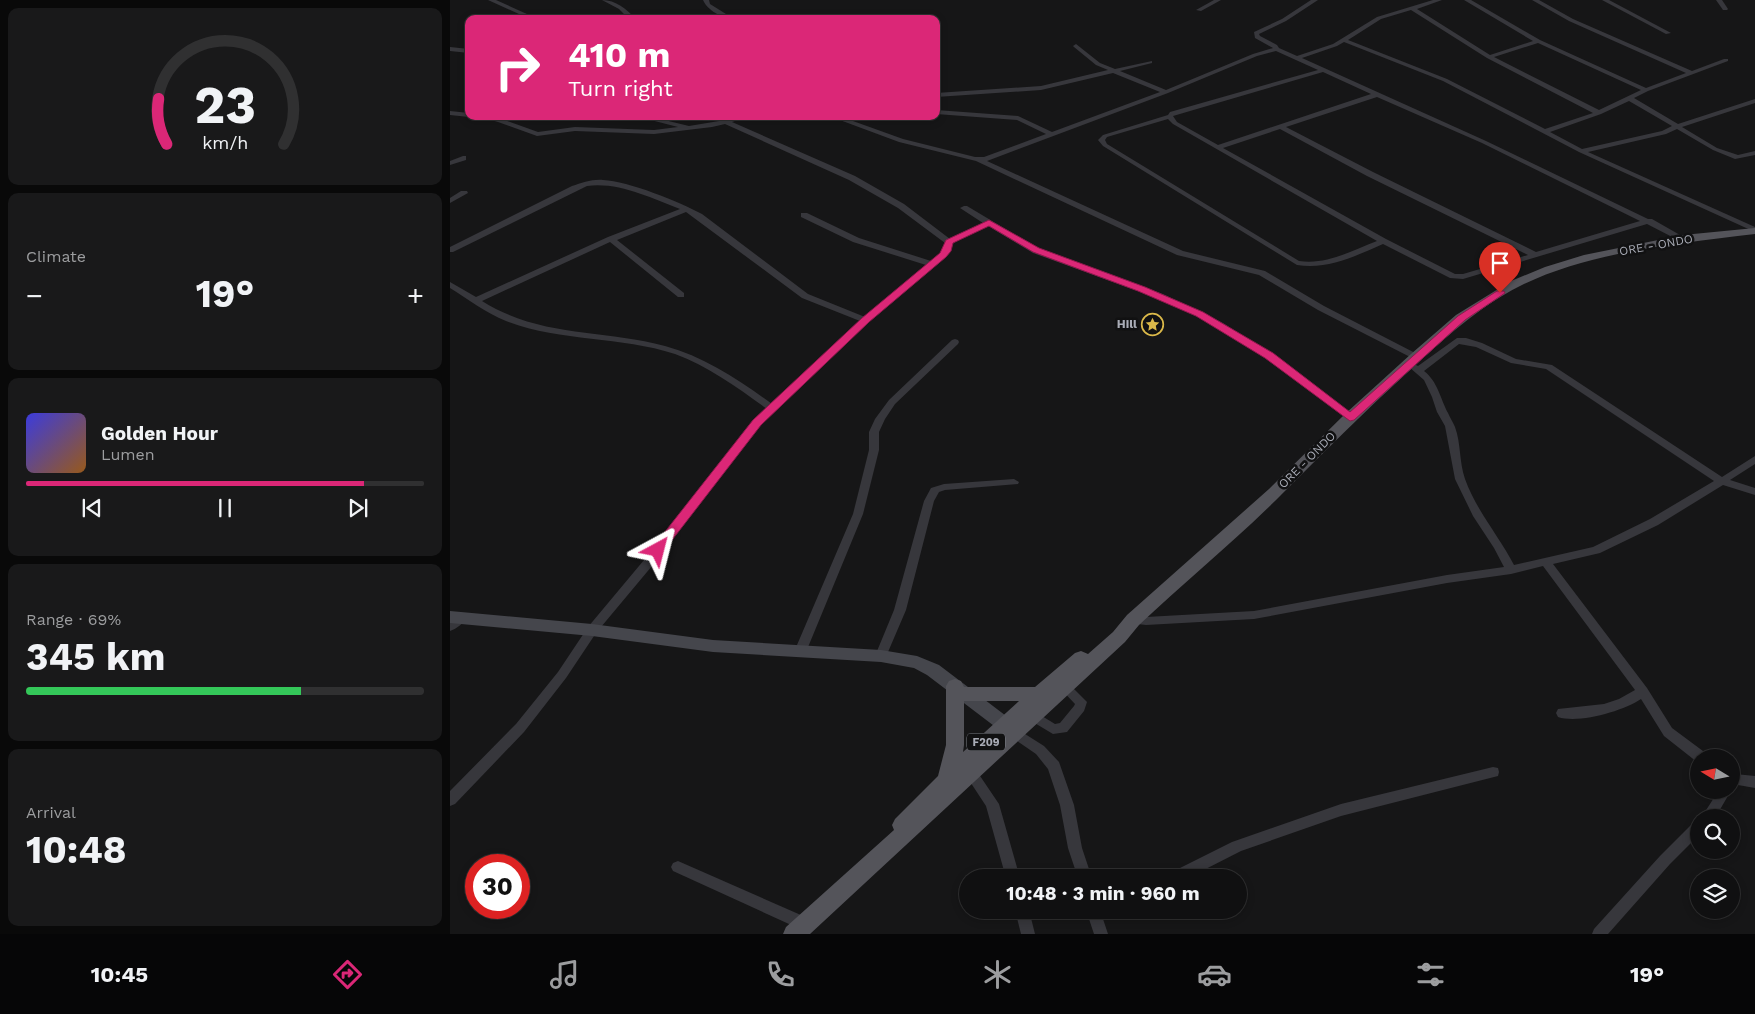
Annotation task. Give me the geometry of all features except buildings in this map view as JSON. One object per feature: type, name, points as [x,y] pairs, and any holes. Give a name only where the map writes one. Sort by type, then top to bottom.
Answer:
[{"type":"main road","name":"ORE - ONDO","points":[[1128,625],[1274,493],[1350,417],[1415,364],[1461,318],[1515,284],[1588,258],[1683,239],[1755,230]]},
{"type":"main road","points":[[453,621],[592,630],[713,646],[881,656],[917,662],[933,670],[1010,728]]},
{"type":"main road","name":"F209","points":[[863,870],[876,849],[947,778],[1010,728],[1032,714],[1113,642],[1128,625]]},
{"type":"main road","name":"F209","points":[[799,929],[972,774],[1038,694],[1104,638],[1128,625]]},
{"type":"main road","points":[[960,690],[1038,694]]},
{"type":"main road","points":[[947,778],[955,745],[960,690]]},
{"type":"street","points":[[491,0],[526,15]]},
{"type":"street","points":[[605,0],[621,8],[629,15]]},
{"type":"street","points":[[706,0],[708,6],[724,15]]},
{"type":"street","points":[[1199,10],[1218,0]]},
{"type":"street","points":[[1303,0],[1313,2]]},
{"type":"street","points":[[1297,58],[1344,40],[1379,18],[1439,0]]},
{"type":"street","points":[[1467,0],[1538,41],[1646,90]]},
{"type":"street","points":[[1535,0],[1571,20],[1692,73]]},
{"type":"street","points":[[1605,0],[1668,33]]},
{"type":"street","points":[[1719,0],[1725,8]]},
{"type":"street","points":[[1313,2],[1284,20],[1256,33],[1257,36],[1275,46],[1276,49],[1378,94],[1649,221],[1683,239]]},
{"type":"street","points":[[1412,8],[1441,29],[1489,57],[1599,113]]},
{"type":"street","points":[[1344,40],[1445,80],[1581,151],[1755,230]]},
{"type":"street","points":[[1489,57],[1538,41]]},
{"type":"street","points":[[1076,46],[1098,64],[1166,92]]},
{"type":"street","points":[[843,120],[901,141],[985,159],[1276,49]]},
{"type":"street","points":[[450,50],[465,51]]},
{"type":"street","points":[[1544,132],[1599,113],[1646,90],[1726,60]]},
{"type":"street","points":[[940,96],[1029,90],[1115,72],[1150,62]]},
{"type":"street","points":[[1324,70],[1172,113],[1170,116],[1105,136],[1101,140],[1105,145],[1297,263],[1309,266],[1322,264],[1383,241]]},
{"type":"street","points":[[1218,147],[1378,94]]},
{"type":"street","points":[[1629,98],[1732,156],[1744,158],[1755,153]]},
{"type":"street","points":[[1581,151],[1664,132],[1755,101]]},
{"type":"street","points":[[940,112],[1018,118],[1051,134]]},
{"type":"street","points":[[450,113],[465,115]]},
{"type":"street","points":[[1170,116],[1175,123],[1383,241],[1453,276],[1463,277],[1649,221]]},
{"type":"street","points":[[500,120],[537,134],[575,129],[654,132],[733,120]]},
{"type":"street","points":[[655,120],[690,128]]},
{"type":"street","points":[[722,120],[852,178],[901,206],[949,242]]},
{"type":"street","points":[[1282,127],[1370,174],[1534,255]]},
{"type":"street","points":[[450,163],[463,158]]},
{"type":"street","points":[[975,158],[1180,253],[1262,273],[1415,364],[1428,379],[1450,426],[1460,479],[1478,516],[1499,547],[1511,570]]},
{"type":"street","points":[[450,250],[586,184],[602,182],[625,186],[687,209],[805,296],[866,320]]},
{"type":"street","points":[[450,201],[464,193]]},
{"type":"street","points":[[964,208],[1036,250],[1141,289],[1200,314],[1264,352],[1350,417]]},
{"type":"street","points":[[477,300],[612,239],[687,209]]},
{"type":"street","points":[[804,216],[856,240],[932,264]]},
{"type":"street","points":[[949,242],[989,223]]},
{"type":"street","points":[[612,239],[681,295]]},
{"type":"street","points":[[450,800],[520,728],[562,675],[592,630],[648,563],[742,441],[772,408],[866,320],[947,251],[949,242]]},
{"type":"street","points":[[450,284],[508,319],[547,330],[661,347],[684,354],[728,377],[772,408]]},
{"type":"street","points":[[1415,364],[1457,341],[1466,341],[1514,361],[1549,366],[1720,480],[1755,492]]},
{"type":"street","points":[[800,652],[858,514],[874,450],[874,432],[880,419],[892,402],[955,342]]},
{"type":"street","points":[[1128,625],[1146,621],[1254,615],[1447,579],[1511,570],[1596,550],[1654,522],[1755,459]]},
{"type":"street","points":[[881,656],[900,610],[929,501],[935,490],[944,487],[1014,482]]},
{"type":"street","points":[[1546,562],[1643,691],[1668,732],[1690,749]]},
{"type":"street","points":[[1032,714],[1053,729],[1063,728],[1080,708],[1081,702],[1064,686]]},
{"type":"street","points":[[1562,713],[1591,712],[1613,708],[1643,691]]},
{"type":"street","points":[[1010,728],[1040,750],[1054,766],[1067,805],[1075,848],[1082,869]]},
{"type":"street","points":[[1192,869],[1237,846],[1341,810],[1493,772]]},
{"type":"street","points":[[972,774],[992,804],[1010,869]]},
{"type":"street","points":[[1740,781],[1755,782]]},
{"type":"street","points":[[1598,934],[1690,835]]},
{"type":"street","points":[[678,866],[799,929]]},
{"type":"street","points":[[1024,919],[1028,934]]},
{"type":"street","points":[[1098,919],[1101,934]]},
{"type":"place","name":"Hill","points":[[1153,324]]},
{"type":"route","points":[[658,550],[757,423],[866,320],[943,255],[947,251],[949,242],[989,223],[1036,250],[1170,300],[1200,314],[1258,348],[1292,371],[1350,417],[1461,318],[1500,293]]}]
